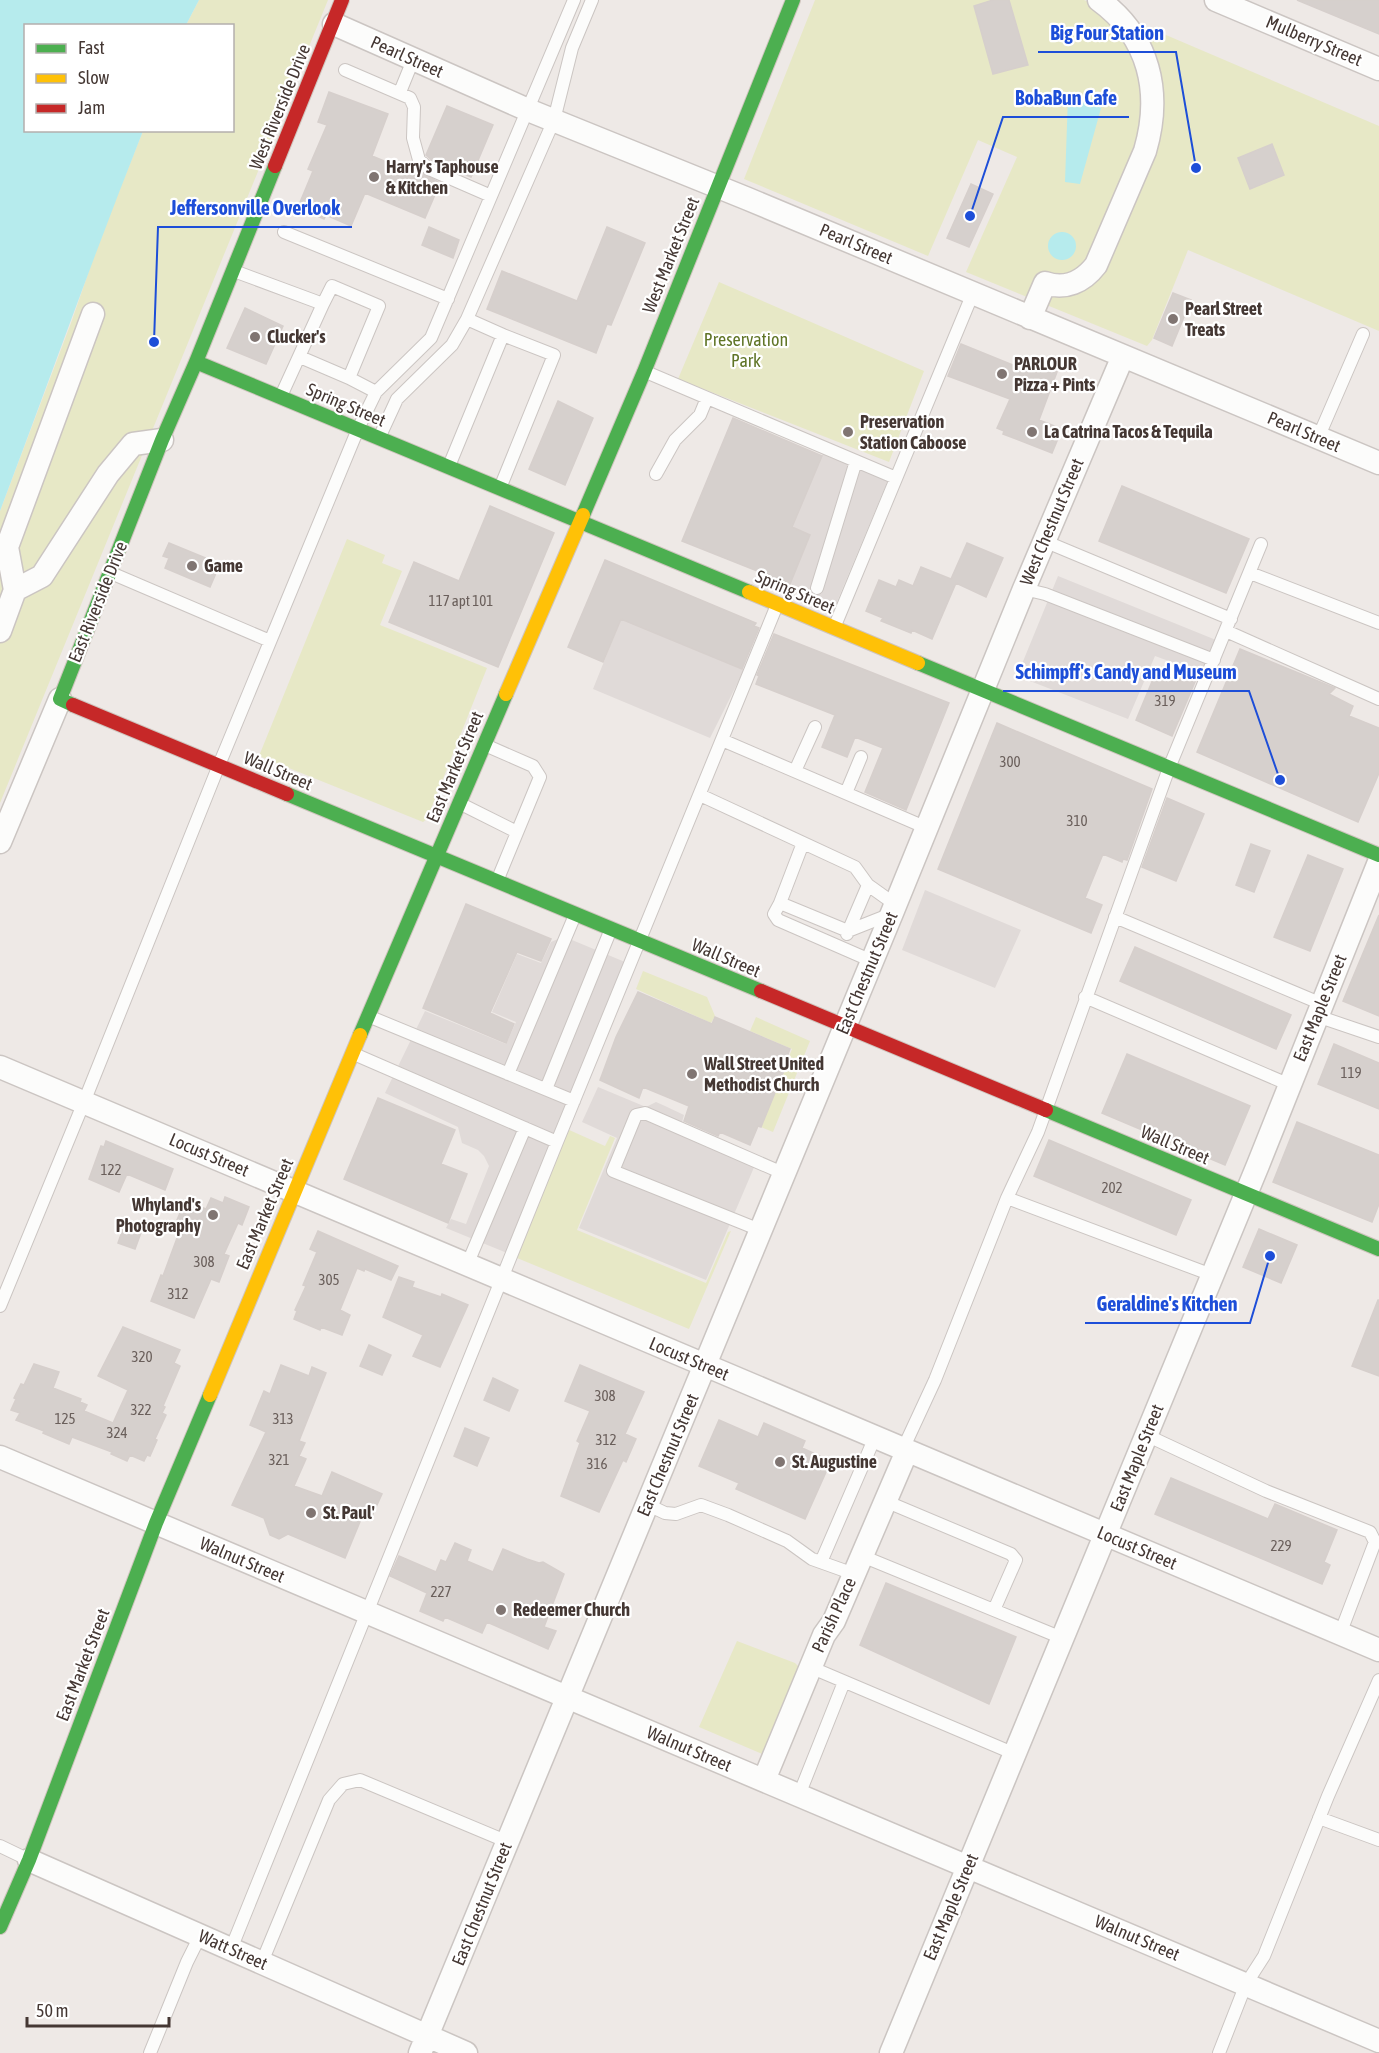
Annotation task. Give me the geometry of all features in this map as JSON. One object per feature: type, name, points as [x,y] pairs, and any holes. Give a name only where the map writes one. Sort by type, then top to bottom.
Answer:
[{"type":"street","name":"West Riverside Drive","points":[[196,362],[342,0]]},
{"type":"street","name":"West Market Street","points":[[580,522],[644,372],[793,0]]},
{"type":"street","points":[[1030,318],[1045,283],[1056,286],[1073,284],[1084,278],[1096,265],[1145,151],[1151,131],[1154,111],[1153,90],[1142,51],[1121,19],[1099,0]]},
{"type":"street","name":"Mulberry Street","points":[[1216,0],[1379,69]]},
{"type":"street","name":"Pearl Street","points":[[333,24],[528,110],[1379,463]]},
{"type":"street","points":[[0,631],[15,590],[7,547],[93,314]]},
{"type":"street","name":"West Chestnut Street","points":[[984,690],[1024,589],[1123,356]]},
{"type":"street","name":"Spring Street","points":[[196,362],[1379,855]]},
{"type":"street","name":"East Riverside Drive","points":[[0,842],[60,699],[162,440],[196,362]]},
{"type":"street","points":[[15,590],[42,576],[108,474],[133,444],[162,440]]},
{"type":"street","name":"East Market Street","points":[[0,1927],[28,1860],[156,1523],[368,1016],[580,522]]},
{"type":"street","name":"East Chestnut Street","points":[[424,2045],[984,690]]},
{"type":"street","name":"Wall Street","points":[[60,699],[1379,1250]]},
{"type":"street","name":"East Maple Street","points":[[891,2053],[1246,1194],[1379,862]]},
{"type":"street","name":"Locust Street","points":[[0,1067],[1379,1650]]},
{"type":"street","name":"Parish Place","points":[[764,1780],[810,1667],[824,1635],[834,1621],[905,1450]]},
{"type":"street","name":"Walnut Street","points":[[0,1457],[1379,2041]]},
{"type":"street","name":"Watt Street","points":[[28,1860],[262,1962],[424,2045],[466,2053]]},
{"type":"lane","points":[[0,1306],[358,429],[376,392],[431,338],[574,0]]},
{"type":"lane","points":[[379,438],[397,399],[452,345],[467,319],[554,120],[572,48],[592,0]]},
{"type":"lane","points":[[400,93],[413,60]]},
{"type":"lane","points":[[345,70],[410,98],[414,107],[413,138],[419,160],[429,169],[491,196]]},
{"type":"lane","points":[[284,232],[447,299]]},
{"type":"lane","points":[[233,271],[323,304]]},
{"type":"lane","points":[[280,397],[332,286],[379,306],[349,378]]},
{"type":"lane","points":[[834,628],[973,293]]},
{"type":"lane","points":[[467,319],[554,355],[500,489]]},
{"type":"lane","points":[[1318,438],[1363,334]]},
{"type":"lane","points":[[449,467],[503,335]]},
{"type":"lane","points":[[300,357],[376,392]]},
{"type":"lane","points":[[644,372],[896,478]]},
{"type":"lane","points":[[656,474],[675,440],[700,415],[707,398]]},
{"type":"lane","points":[[817,588],[856,461]]},
{"type":"lane","points":[[1044,541],[1228,625],[1379,699]]},
{"type":"lane","points":[[905,1450],[1007,1198],[1038,1132],[1169,768],[1262,544]]},
{"type":"lane","points":[[110,573],[270,641]]},
{"type":"lane","points":[[1250,573],[1379,623]]},
{"type":"lane","points":[[1024,589],[1045,594],[1214,660]]},
{"type":"lane","points":[[231,1949],[777,604]]},
{"type":"lane","points":[[795,771],[815,727]]},
{"type":"lane","points":[[722,740],[927,828]]},
{"type":"lane","points":[[484,744],[533,766],[540,777],[496,881]]},
{"type":"lane","points":[[846,793],[861,757]]},
{"type":"lane","points":[[700,795],[855,867],[868,885],[894,909],[848,931],[780,903]]},
{"type":"lane","points":[[459,803],[517,832]]},
{"type":"lane","points":[[803,843],[774,914],[778,920],[872,961]]},
{"type":"lane","points":[[841,946],[868,885]]},
{"type":"lane","points":[[508,1074],[576,914]]},
{"type":"lane","points":[[1115,917],[1379,1037]]},
{"type":"lane","points":[[546,1089],[612,929]]},
{"type":"lane","points":[[1085,997],[1290,1085]]},
{"type":"lane","points":[[368,1016],[574,1101]]},
{"type":"lane","points":[[353,1054],[557,1142]]},
{"type":"lane","points":[[760,1230],[613,1170],[636,1115],[645,1113],[785,1174]]},
{"type":"lane","points":[[467,1264],[525,1128]]},
{"type":"lane","points":[[1007,1198],[1212,1275]]},
{"type":"lane","points":[[1146,1435],[1266,1491],[1370,1532],[1375,1542],[1340,1634]]},
{"type":"lane","points":[[821,1562],[875,1437]]},
{"type":"lane","points":[[885,1501],[1011,1554],[1016,1560],[994,1610]]},
{"type":"lane","points":[[648,1505],[664,1513],[676,1514],[701,1505],[787,1541],[812,1559],[821,1562],[858,1565],[994,1610],[1062,1638]]},
{"type":"lane","points":[[810,1667],[1015,1754]]},
{"type":"lane","points":[[1219,2053],[1246,1984],[1264,1956],[1318,1818],[1379,1680]]},
{"type":"lane","points":[[799,1795],[844,1682]]},
{"type":"lane","points":[[262,1962],[329,1800],[343,1784],[360,1780],[508,1842]]},
{"type":"lane","points":[[1318,1818],[1379,1840]]},
{"type":"lane","name":"Watt Street","points":[[0,1846],[28,1860]]},
{"type":"lane","points":[[150,2053],[200,1936]]},
{"type":"green space","points":[[199,0],[328,0],[0,803],[0,511],[71,323],[101,236],[143,132],[234,132],[234,24],[187,24]]},
{"type":"green space","points":[[815,0],[1084,0],[1379,126],[1379,331],[1188,250],[1152,340],[1147,346],[966,272],[1017,157],[978,140],[928,256],[744,179]]},
{"type":"green space","name":"Preservation Park","points":[[719,282],[924,371],[889,462],[678,379]]},
{"type":"green space","points":[[347,539],[385,555],[382,563],[402,571],[380,625],[487,668],[427,819],[423,822],[259,756]]},
{"type":"green space","points":[[643,971],[707,997],[715,1016],[711,1023],[636,989]]},
{"type":"green space","points":[[756,1017],[810,1041],[773,1132],[761,1127],[792,1049],[750,1031]]},
{"type":"green space","points":[[567,1129],[605,1146],[610,1136],[615,1138],[577,1230],[706,1283],[728,1232],[731,1231],[689,1329],[517,1258]]},
{"type":"green space","points":[[737,1641],[795,1663],[803,1671],[769,1757],[699,1727]]},
{"type":"shaded area","points":[[823,453],[888,480],[836,604],[790,584],[810,535],[792,527]]},
{"type":"shaded area","points":[[1058,576],[1221,642],[1207,675],[1155,656],[1128,719],[1017,676]]},
{"type":"shaded area","points":[[621,619],[744,670],[710,738],[593,689]]},
{"type":"shaded area","points":[[925,890],[1021,930],[995,988],[902,950]]},
{"type":"shaded area","points":[[560,935],[625,962],[507,1253],[446,1228],[451,1219],[466,1224],[489,1166],[484,1156],[478,1150],[462,1143],[458,1127],[385,1093],[425,1011],[506,1044],[516,1022],[492,1012],[517,954],[541,963],[551,942],[558,939]]},
{"type":"shaded area","points":[[598,1087],[646,1107],[656,1102],[684,1115],[682,1122],[758,1158],[706,1280],[579,1228],[617,1138],[582,1122]]},
{"type":"water","points":[[0,0],[199,0],[187,24],[24,24],[24,132],[143,132],[0,511]]},
{"type":"water","points":[[1068,96],[1103,101],[1080,184],[1065,182]]},
{"type":"water","points":[[1062,232],[1072,236],[1076,246],[1072,256],[1062,260],[1052,256],[1048,246],[1052,236]]},
{"type":"building","points":[[993,0],[1009,0],[1028,65],[993,74],[974,6]]},
{"type":"building","points":[[1297,0],[1379,0],[1379,34]]},
{"type":"building","points":[[329,92],[388,114],[372,156],[418,175],[419,171],[440,183],[425,218],[365,193],[351,226],[326,215],[324,219],[298,207],[313,171],[308,169],[327,125],[318,122]]},
{"type":"building","points":[[447,106],[493,125],[471,177],[434,162],[426,155]]},
{"type":"building","points":[[1272,144],[1284,175],[1250,189],[1238,158]]},
{"type":"building","points":[[971,184],[993,194],[969,247],[947,238]]},
{"type":"building","points":[[429,227],[459,240],[453,258],[422,245]]},
{"type":"building","points":[[607,227],[645,243],[611,325],[607,324],[596,353],[487,309],[502,271],[577,301]]},
{"type":"building","name":"Pearl Street Treats","points":[[1173,293],[1191,300],[1172,346],[1154,338]]},
{"type":"building","name":"Clucker's","points":[[245,308],[283,326],[266,364],[227,348]]},
{"type":"building","name":"PARLOUR Pizza + Pints","points":[[961,344],[1025,370],[1027,365],[1040,370],[1042,366],[1057,372],[1039,420],[1062,429],[1052,453],[1003,434],[1004,431],[997,428],[1010,399],[948,376]]},
{"type":"building","points":[[558,401],[593,418],[565,485],[529,469]]},
{"type":"building","points":[[733,418],[822,456],[792,527],[810,535],[790,584],[682,541]]},
{"type":"building","points":[[1122,486],[1249,539],[1226,593],[1099,541]]},
{"type":"building","points":[[490,506],[554,533],[498,667],[389,622],[414,562],[459,581]]},
{"type":"building","name":"Game","points":[[169,543],[220,564],[210,587],[165,568],[169,558],[163,556]]},
{"type":"building","points":[[967,543],[1003,558],[986,597],[956,583],[932,639],[912,630],[911,633],[881,621],[883,618],[866,611],[879,580],[896,587],[899,580],[913,586],[921,567],[951,579]]},
{"type":"building","points":[[605,560],[756,623],[754,626],[759,628],[742,669],[621,619],[603,662],[568,647]]},
{"type":"building","points":[[774,634],[949,703],[906,810],[865,792],[883,748],[855,737],[847,757],[822,747],[835,715],[756,684],[759,676],[757,675]]},
{"type":"building","points":[[1240,649],[1335,688],[1329,694],[1353,706],[1349,716],[1379,728],[1379,773],[1358,822],[1197,752]]},
{"type":"building","points":[[1156,672],[1179,681],[1181,676],[1195,682],[1172,736],[1136,720]]},
{"type":"building","points":[[997,723],[1152,789],[1127,860],[1123,859],[1122,862],[1103,854],[1085,898],[1102,905],[1091,933],[938,869]]},
{"type":"building","points":[[1167,798],[1204,814],[1176,881],[1142,867]]},
{"type":"building","points":[[1251,844],[1270,851],[1254,892],[1236,885]]},
{"type":"building","points":[[1308,855],[1343,869],[1310,951],[1274,937]]},
{"type":"building","points":[[466,904],[551,939],[541,961],[517,952],[490,1013],[514,1024],[506,1043],[423,1008]]},
{"type":"building","points":[[1379,915],[1379,1016],[1343,1001]]},
{"type":"building","points":[[1135,947],[1291,1015],[1276,1049],[1120,981]]},
{"type":"building","name":"Wall Street United Methodist Church","points":[[638,992],[712,1024],[715,1017],[790,1049],[783,1067],[785,1068],[761,1127],[758,1126],[750,1145],[720,1132],[718,1136],[684,1121],[689,1106],[643,1087],[639,1098],[600,1080],[616,1037]]},
{"type":"building","points":[[1334,1044],[1379,1063],[1379,1109],[1318,1084]]},
{"type":"building","points":[[1127,1054],[1250,1106],[1225,1165],[1102,1113]]},
{"type":"building","points":[[378,1098],[455,1130],[441,1164],[467,1174],[448,1223],[344,1179]]},
{"type":"building","points":[[1297,1122],[1379,1155],[1379,1204],[1372,1222],[1273,1182]]},
{"type":"building","points":[[1049,1140],[1191,1200],[1176,1235],[1034,1176]]},
{"type":"building","points":[[106,1141],[173,1169],[165,1190],[127,1174],[119,1192],[89,1179],[101,1146],[104,1147]]},
{"type":"building","points":[[225,1197],[249,1207],[242,1225],[238,1223],[224,1254],[229,1256],[219,1282],[211,1279],[194,1318],[151,1301],[183,1222],[177,1220],[185,1201],[206,1209],[211,1198],[223,1203]]},
{"type":"building","points":[[125,1223],[142,1230],[135,1249],[118,1243]]},
{"type":"building","points":[[1259,1229],[1297,1245],[1281,1283],[1243,1267]]},
{"type":"building","points":[[318,1231],[398,1266],[391,1280],[357,1268],[340,1310],[350,1315],[342,1335],[321,1327],[320,1330],[294,1319],[297,1311],[295,1310],[306,1286],[303,1285],[317,1252],[310,1249]]},
{"type":"building","points":[[399,1277],[414,1282],[412,1287],[441,1297],[442,1294],[468,1305],[440,1367],[413,1356],[423,1335],[383,1317]]},
{"type":"building","points":[[1379,1300],[1379,1376],[1352,1366]]},
{"type":"building","points":[[123,1327],[180,1350],[174,1363],[180,1366],[163,1406],[165,1407],[162,1413],[166,1415],[150,1456],[147,1455],[144,1461],[130,1455],[127,1461],[111,1454],[112,1452],[72,1437],[69,1444],[16,1420],[20,1413],[11,1410],[16,1399],[14,1398],[21,1384],[24,1385],[34,1364],[59,1372],[53,1388],[81,1399],[80,1402],[87,1405],[84,1411],[113,1423],[128,1390],[98,1376]]},
{"type":"building","points":[[369,1345],[391,1355],[382,1375],[360,1366]]},
{"type":"building","points":[[281,1365],[309,1376],[312,1367],[326,1373],[299,1441],[305,1443],[299,1456],[306,1459],[294,1486],[322,1496],[332,1472],[382,1494],[372,1516],[364,1512],[345,1558],[288,1534],[279,1539],[270,1535],[264,1518],[232,1505],[266,1432],[250,1425],[264,1391],[270,1394]]},
{"type":"building","points":[[580,1365],[644,1392],[625,1434],[636,1439],[626,1462],[623,1460],[599,1512],[561,1496],[580,1443],[577,1441],[590,1411],[565,1401]]},
{"type":"building","points":[[493,1378],[518,1390],[509,1411],[484,1400]]},
{"type":"building","points":[[719,1420],[758,1437],[764,1423],[805,1441],[802,1448],[831,1461],[805,1519],[736,1489],[739,1483],[699,1466]]},
{"type":"building","points":[[465,1428],[489,1438],[477,1466],[454,1456]]},
{"type":"building","points":[[1171,1478],[1268,1519],[1275,1504],[1337,1530],[1324,1562],[1330,1565],[1322,1584],[1155,1514]]},
{"type":"building","points":[[455,1543],[471,1550],[467,1561],[493,1572],[503,1549],[539,1563],[543,1562],[564,1574],[544,1627],[556,1631],[548,1649],[487,1622],[482,1633],[445,1617],[443,1621],[420,1611],[427,1593],[390,1576],[399,1556],[436,1572],[441,1560],[446,1562]]},
{"type":"building","points":[[886,1583],[1016,1637],[989,1704],[860,1645]]},
{"type":"traffic: fast","points":[[583,515],[644,372],[793,0]]},
{"type":"traffic: fast","points":[[73,705],[60,699],[162,440],[275,166]]},
{"type":"traffic: fast","points":[[196,362],[749,592]]},
{"type":"traffic: fast","points":[[918,663],[1379,855]]},
{"type":"traffic: fast","points":[[360,1035],[506,694]]},
{"type":"traffic: fast","points":[[287,794],[761,991]]},
{"type":"traffic: fast","points":[[1046,1110],[1379,1249]]},
{"type":"traffic: fast","points":[[0,1927],[29,1860],[156,1523],[210,1395]]},
{"type":"traffic: slow","points":[[506,694],[583,515]]},
{"type":"traffic: slow","points":[[749,592],[918,663]]},
{"type":"traffic: slow","points":[[210,1395],[360,1035]]},
{"type":"traffic: jam","points":[[275,166],[342,0]]},
{"type":"traffic: jam","points":[[73,705],[287,794]]},
{"type":"traffic: jam","points":[[761,991],[1046,1110]]},
{"type":"place","name":"Big Four Station","points":[[1196,168]]},
{"type":"place","name":"Harry's Taphouse & Kitchen","points":[[374,177]]},
{"type":"place","name":"BobaBun Cafe","points":[[970,216]]},
{"type":"place","name":"Pearl Street Treats","points":[[1173,319]]},
{"type":"place","name":"Clucker's","points":[[255,337]]},
{"type":"place","name":"Jeffersonville Overlook","points":[[154,342]]},
{"type":"place","name":"PARLOUR Pizza + Pints","points":[[1002,374]]},
{"type":"place","name":"Preservation Station Caboose","points":[[848,432]]},
{"type":"place","name":"La Catrina Tacos & Tequila","points":[[1032,432]]},
{"type":"place","name":"Game","points":[[192,566]]},
{"type":"place","name":"Schimpff's Candy and Museum","points":[[1280,780]]},
{"type":"place","name":"Wall Street United Methodist Church","points":[[692,1074]]},
{"type":"place","name":"Whyland's Photography","points":[[213,1215]]},
{"type":"place","name":"Geraldine's Kitchen","points":[[1270,1256]]},
{"type":"place","name":"St. Augustine","points":[[780,1462]]},
{"type":"place","name":"St. Paul'","points":[[311,1513]]},
{"type":"place","name":"Redeemer Church","points":[[501,1610]]}]
